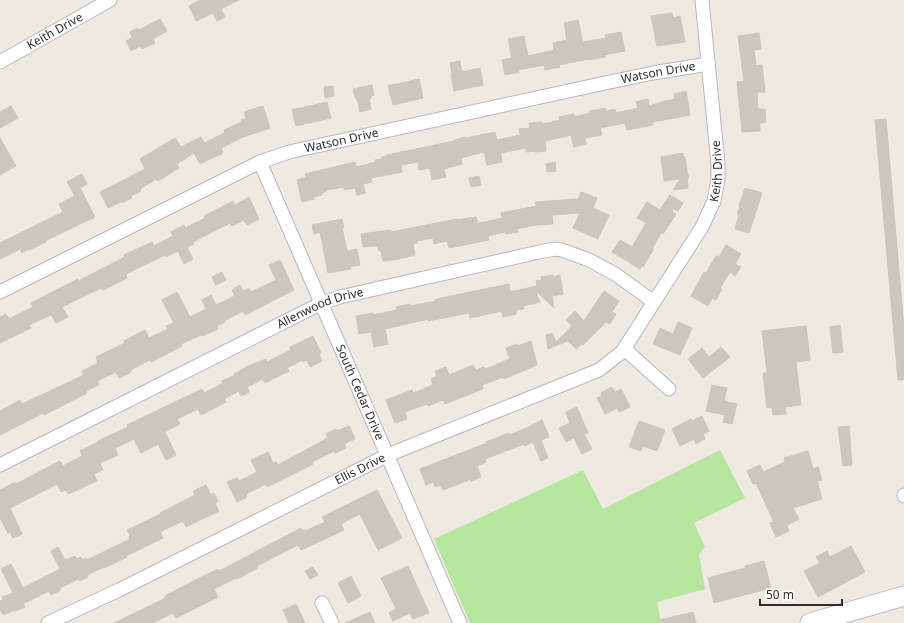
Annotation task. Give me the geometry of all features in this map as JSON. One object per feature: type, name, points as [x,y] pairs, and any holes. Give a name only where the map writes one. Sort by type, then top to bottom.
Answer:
[{"type":"main road","points":[[810,623],[904,596]]},
{"type":"street","name":"Keith Drive","points":[[0,62],[110,0]]},
{"type":"street","name":"Keith Drive","points":[[654,302],[673,270],[702,227],[714,201],[718,179],[718,164],[702,0]]},
{"type":"street","name":"Watson Drive","points":[[0,292],[260,162],[288,152],[605,83],[708,64]]},
{"type":"street","name":"South Cedar Drive","points":[[260,162],[460,623]]},
{"type":"street","name":"Allenwood Drive","points":[[0,465],[322,304],[340,297],[555,249],[562,250],[589,260],[614,274],[654,302]]},
{"type":"street","name":"Ellis Drive","points":[[48,623],[126,586],[388,455],[599,370],[622,352],[654,302]]},
{"type":"street","points":[[625,347],[629,353],[669,388]]},
{"type":"street","points":[[322,603],[332,623]]},
{"type":"green space","points":[[720,450],[745,498],[694,523],[705,547],[699,554],[705,589],[657,602],[661,623],[470,623],[434,539],[583,470],[603,509]]},
{"type":"building","points":[[200,0],[239,0],[221,9],[225,17],[217,21],[213,13],[196,21],[189,6]]},
{"type":"building","points":[[672,13],[673,18],[680,16],[685,42],[657,46],[651,16]]},
{"type":"building","points":[[160,19],[167,31],[153,39],[155,43],[142,49],[140,46],[131,51],[126,41],[132,37],[130,32],[137,28],[139,30]]},
{"type":"building","points":[[578,20],[583,42],[606,38],[605,35],[621,32],[625,51],[604,55],[605,57],[559,65],[560,67],[545,70],[544,65],[518,70],[519,72],[505,75],[502,60],[512,58],[508,39],[524,36],[528,56],[554,50],[553,43],[567,40],[564,23]]},
{"type":"building","points":[[759,33],[761,49],[754,50],[756,66],[762,65],[765,92],[757,92],[758,109],[765,109],[766,122],[760,123],[760,131],[742,132],[737,82],[744,81],[738,36]]},
{"type":"building","points":[[460,61],[462,72],[480,68],[483,85],[454,91],[450,63]]},
{"type":"building","points":[[419,79],[423,98],[393,105],[388,86]]},
{"type":"building","points":[[372,85],[374,95],[371,96],[371,99],[369,99],[371,109],[360,112],[353,89]]},
{"type":"building","points":[[333,86],[334,96],[325,98],[324,87]]},
{"type":"building","points":[[686,91],[690,115],[653,122],[653,125],[627,130],[625,123],[600,128],[602,135],[585,138],[586,144],[574,147],[571,135],[545,141],[546,151],[526,152],[526,148],[501,153],[502,162],[487,165],[484,152],[461,158],[462,164],[444,169],[446,177],[432,180],[430,168],[419,170],[418,162],[401,165],[402,172],[371,178],[372,182],[363,184],[365,193],[357,195],[355,188],[344,190],[344,187],[327,190],[322,193],[322,195],[314,197],[314,199],[302,202],[297,180],[306,177],[305,174],[355,162],[356,167],[376,162],[375,160],[382,159],[381,157],[388,156],[387,155],[454,141],[465,137],[495,132],[497,140],[520,135],[519,129],[530,128],[529,123],[542,122],[543,124],[560,120],[559,117],[574,114],[574,117],[590,113],[590,111],[605,108],[606,111],[615,109],[616,113],[638,108],[636,102],[648,99],[649,106],[675,99],[674,94]]},
{"type":"building","points":[[327,102],[331,118],[296,126],[292,110]]},
{"type":"building","points":[[11,106],[18,118],[0,128],[0,112]]},
{"type":"building","points":[[263,106],[270,128],[243,137],[221,148],[223,153],[200,164],[194,153],[177,164],[179,168],[158,181],[156,179],[140,189],[141,191],[131,196],[132,198],[108,208],[100,192],[145,169],[140,159],[175,138],[181,147],[201,137],[204,143],[225,133],[224,130],[242,122],[241,120],[246,118],[244,112]]},
{"type":"building","points":[[886,119],[904,329],[904,380],[898,380],[875,120]]},
{"type":"building","points":[[0,138],[16,166],[0,175]]},
{"type":"building","points":[[683,153],[689,178],[687,178],[688,188],[673,190],[680,179],[664,181],[661,157]]},
{"type":"building","points":[[555,162],[556,171],[547,172],[546,164]]},
{"type":"building","points":[[82,174],[87,184],[80,188],[95,217],[29,250],[22,253],[20,249],[0,259],[0,243],[63,212],[59,204],[75,196],[67,182]]},
{"type":"building","points":[[479,176],[481,185],[471,187],[469,178]]},
{"type":"building","points":[[745,188],[762,193],[749,233],[735,229],[739,215],[737,215],[739,206]]},
{"type":"building","points":[[581,192],[597,198],[593,208],[609,215],[598,239],[573,228],[580,213],[552,215],[553,224],[536,225],[517,229],[518,232],[506,234],[505,232],[488,236],[489,240],[449,248],[447,241],[434,244],[433,238],[417,241],[417,243],[413,244],[415,255],[399,259],[383,261],[381,251],[379,251],[378,246],[363,247],[361,234],[391,230],[391,232],[457,219],[476,217],[478,223],[485,222],[502,218],[501,213],[536,206],[535,202],[578,199]]},
{"type":"building","points":[[670,195],[683,203],[678,211],[673,209],[672,212],[676,214],[663,234],[661,233],[643,267],[641,266],[640,269],[612,252],[620,240],[632,247],[646,223],[637,218],[647,202],[660,210]]},
{"type":"building","points":[[249,197],[259,219],[247,225],[244,220],[232,226],[230,223],[193,242],[194,244],[187,247],[193,259],[184,264],[178,251],[166,257],[165,255],[126,274],[127,278],[103,290],[101,288],[62,307],[68,317],[56,323],[51,315],[29,325],[31,328],[0,343],[0,317],[6,314],[9,319],[33,307],[31,303],[125,257],[124,255],[152,242],[154,246],[173,236],[171,232],[184,225],[185,228],[233,201],[235,205]]},
{"type":"building","points":[[342,219],[344,228],[342,228],[347,251],[357,249],[360,265],[350,267],[351,269],[328,273],[320,232],[314,234],[312,225]]},
{"type":"building","points":[[726,245],[741,254],[735,264],[741,267],[735,276],[730,272],[720,288],[722,289],[716,300],[712,298],[708,306],[691,296],[704,272],[706,273],[716,256],[719,257]]},
{"type":"building","points":[[280,260],[294,290],[245,315],[243,311],[217,326],[218,329],[181,344],[182,346],[151,362],[150,360],[130,370],[131,372],[119,378],[116,372],[97,381],[99,385],[86,391],[87,393],[0,435],[0,411],[20,400],[22,404],[84,375],[82,371],[98,363],[96,357],[125,343],[124,341],[145,330],[149,338],[168,329],[166,326],[174,323],[162,300],[177,292],[190,317],[206,309],[202,300],[211,295],[216,305],[235,296],[232,290],[240,285],[243,291],[249,288],[251,292],[276,280],[269,265]]},
{"type":"building","points":[[222,272],[226,280],[216,285],[212,277]]},
{"type":"building","points":[[553,275],[553,277],[560,275],[563,294],[552,296],[554,308],[535,290],[540,302],[523,306],[524,309],[516,310],[516,314],[503,317],[502,311],[470,318],[469,313],[428,321],[428,319],[385,329],[388,344],[374,347],[371,332],[359,334],[356,316],[373,313],[373,315],[397,310],[396,307],[410,304],[411,306],[436,301],[435,300],[441,298],[509,284],[510,292],[537,286],[536,281],[542,280],[541,277]]},
{"type":"building","points":[[604,291],[619,301],[612,312],[616,314],[610,324],[606,322],[583,345],[582,344],[576,349],[568,341],[548,349],[546,335],[552,333],[556,342],[572,326],[566,320],[575,311],[584,321]]},
{"type":"building","points":[[678,322],[692,328],[680,355],[653,344],[660,328],[673,334]]},
{"type":"building","points":[[840,325],[843,352],[833,353],[830,327]]},
{"type":"building","points":[[806,326],[810,360],[796,362],[801,405],[785,407],[786,414],[773,415],[772,407],[767,408],[763,373],[767,373],[762,331]]},
{"type":"building","points":[[313,336],[321,353],[319,354],[322,361],[310,367],[307,360],[303,362],[303,360],[287,368],[289,371],[265,383],[263,379],[247,387],[249,392],[241,396],[239,391],[224,399],[226,402],[201,415],[198,409],[177,419],[180,424],[165,432],[176,455],[166,460],[158,444],[141,453],[134,439],[115,448],[118,455],[100,463],[103,470],[94,474],[97,481],[68,494],[66,490],[61,492],[57,484],[10,508],[22,534],[13,538],[10,532],[8,533],[0,518],[0,490],[15,482],[16,484],[60,461],[63,466],[82,456],[80,451],[128,427],[127,425],[202,389],[204,393],[223,383],[222,381],[235,375],[234,374],[248,366],[266,359],[267,362],[291,350],[290,347]]},
{"type":"building","points":[[531,341],[537,365],[504,379],[503,377],[482,385],[483,389],[445,404],[443,400],[428,406],[427,404],[405,412],[407,419],[395,423],[386,400],[412,390],[413,393],[433,385],[431,379],[437,376],[435,371],[446,367],[449,375],[473,365],[476,370],[484,367],[485,369],[510,359],[506,348],[517,344],[518,346]]},
{"type":"building","points":[[721,347],[730,357],[703,378],[688,359],[702,348],[709,357]]},
{"type":"building","points":[[712,385],[727,388],[724,401],[737,404],[732,424],[723,422],[725,415],[706,411]]},
{"type":"building","points":[[612,387],[615,392],[621,389],[630,407],[619,412],[617,408],[605,414],[597,398],[602,396],[601,393]]},
{"type":"building","points":[[577,407],[588,433],[584,434],[592,449],[582,454],[574,438],[566,442],[559,428],[570,423],[566,412]]},
{"type":"building","points":[[702,416],[709,431],[703,434],[705,439],[696,444],[694,439],[680,446],[672,429],[691,419],[692,421]]},
{"type":"building","points":[[542,420],[549,437],[541,440],[548,458],[541,461],[533,442],[485,459],[486,462],[477,466],[481,477],[471,481],[471,479],[443,490],[441,485],[435,487],[433,482],[426,485],[420,469],[509,433],[510,435]]},
{"type":"building","points":[[639,421],[665,430],[657,451],[643,446],[641,451],[629,447]]},
{"type":"building","points":[[349,426],[355,439],[344,444],[346,448],[335,453],[334,451],[312,462],[313,464],[267,487],[266,484],[246,494],[247,497],[237,502],[227,482],[237,478],[239,481],[257,472],[251,460],[268,452],[273,463],[276,462],[278,465],[328,438],[326,434],[336,429],[337,431]]},
{"type":"building","points":[[849,426],[852,465],[843,466],[838,427]]},
{"type":"building","points":[[808,451],[813,469],[818,467],[822,480],[817,481],[822,499],[793,508],[799,519],[787,525],[789,531],[776,537],[770,523],[774,522],[756,483],[753,484],[747,471],[760,465],[763,472],[785,462],[784,458]]},
{"type":"building","points":[[206,485],[211,495],[214,493],[218,501],[215,503],[219,511],[186,527],[183,521],[160,532],[163,538],[126,556],[127,557],[87,575],[88,577],[80,581],[79,579],[60,588],[61,590],[51,595],[49,591],[23,604],[25,607],[3,615],[0,609],[0,601],[3,600],[2,597],[13,593],[1,569],[11,564],[23,588],[60,569],[51,551],[58,547],[65,560],[75,556],[77,559],[81,557],[82,560],[86,558],[87,560],[130,539],[130,535],[127,530],[161,514],[160,513],[195,495],[193,491]]},
{"type":"building","points":[[377,490],[402,538],[378,550],[360,514],[341,524],[344,530],[301,550],[298,545],[257,566],[258,568],[241,577],[214,589],[218,597],[176,618],[173,613],[153,623],[114,623],[166,598],[165,596],[197,579],[218,569],[219,571],[301,528],[302,531],[305,531],[325,522],[322,517]]},
{"type":"building","points":[[851,546],[865,572],[818,597],[804,571],[820,563],[816,557],[827,551],[830,557]]},
{"type":"building","points":[[764,561],[771,588],[714,603],[708,578]]},
{"type":"building","points":[[408,566],[429,613],[413,619],[410,613],[393,621],[389,613],[396,609],[381,578]]},
{"type":"building","points":[[313,567],[318,575],[310,579],[305,571]]},
{"type":"building","points":[[351,576],[361,596],[348,603],[338,583]]},
{"type":"building","points":[[296,604],[305,623],[289,623],[283,610]]},
{"type":"building","points":[[370,612],[375,623],[345,623]]},
{"type":"building","points":[[693,612],[696,623],[661,623],[660,620]]}]
